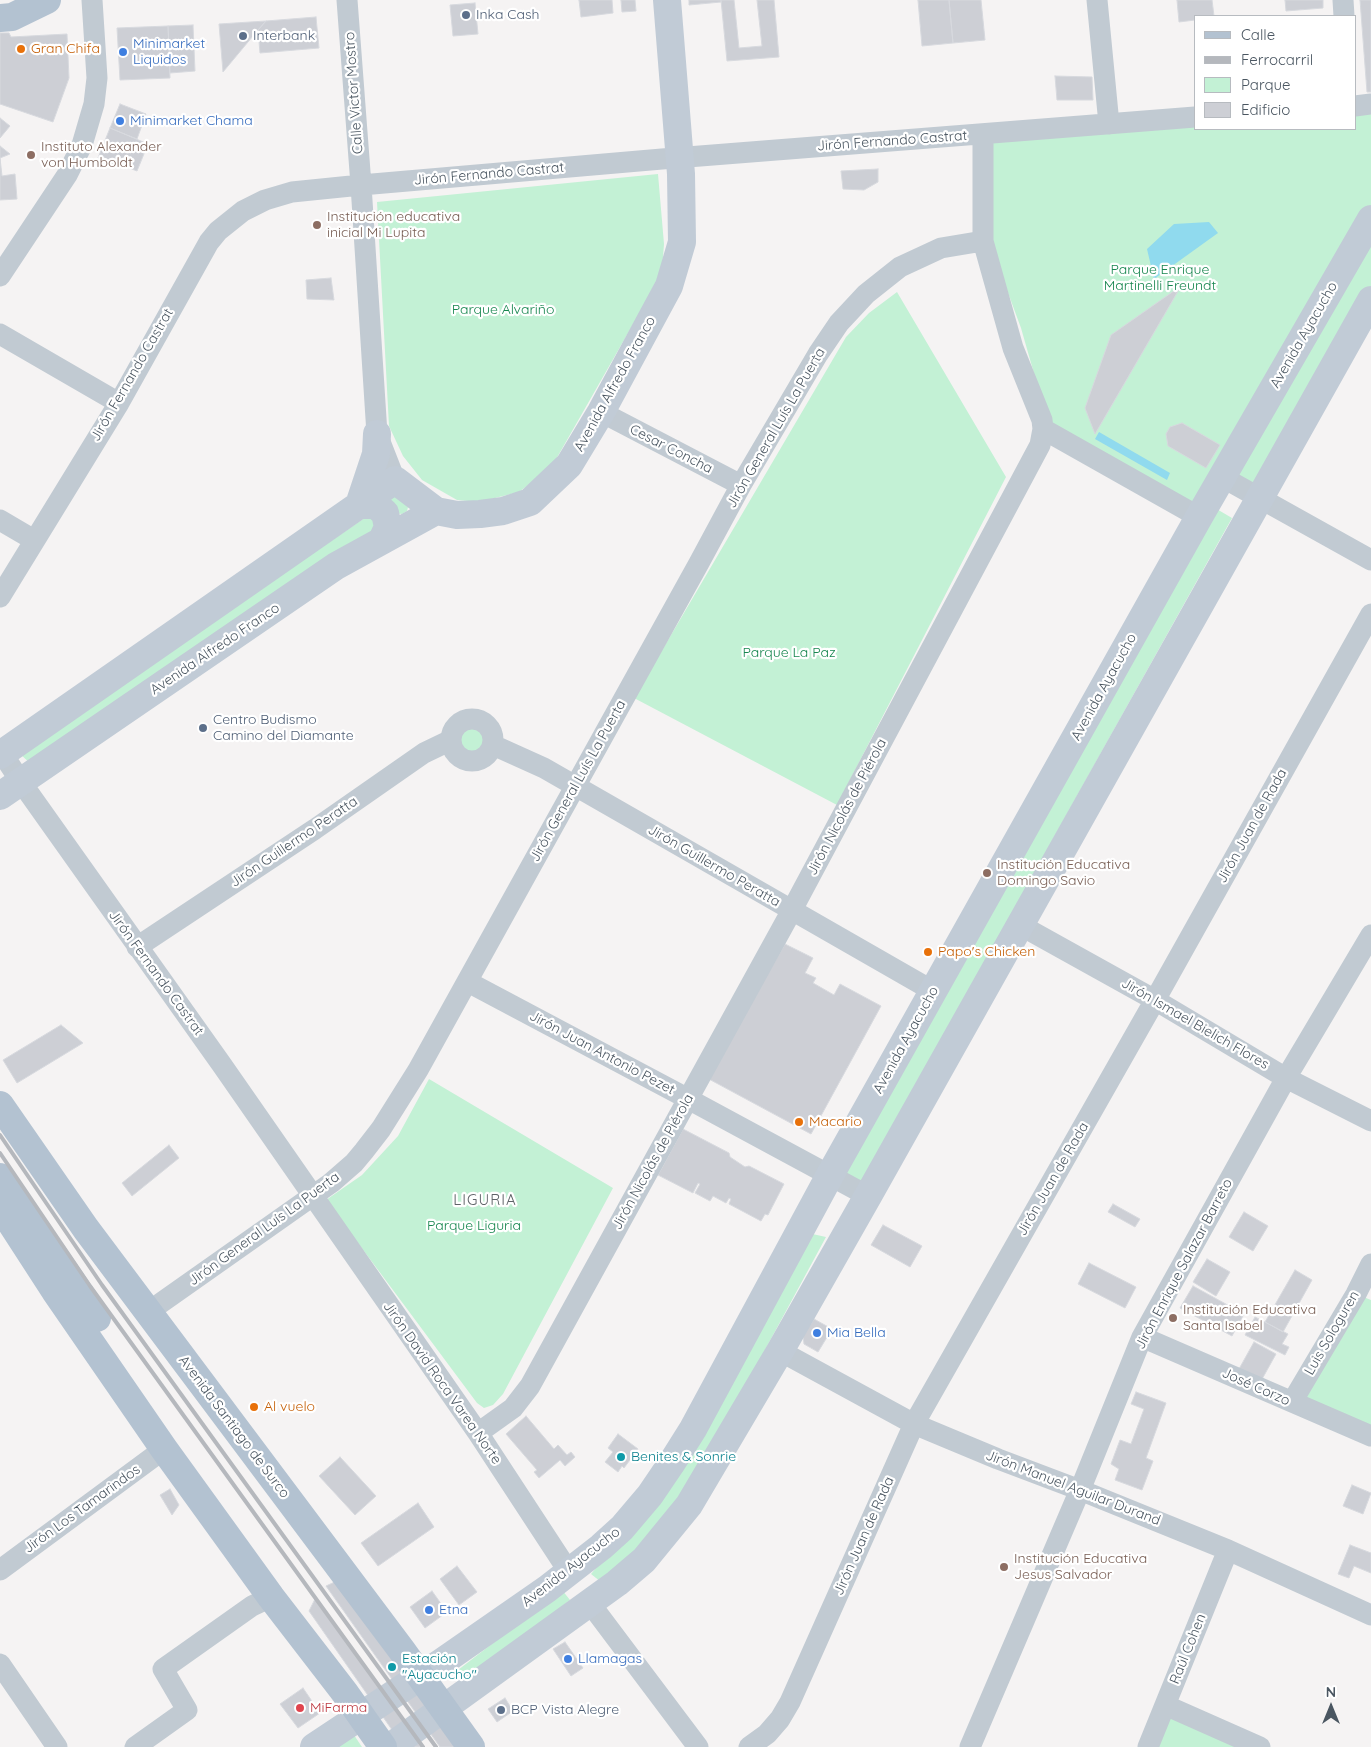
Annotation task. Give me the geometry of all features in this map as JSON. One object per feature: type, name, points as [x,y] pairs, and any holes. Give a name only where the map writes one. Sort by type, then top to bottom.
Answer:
[{"type":"main road","points":[[0,2],[27,0]]},
{"type":"main road","points":[[0,18],[12,17],[47,0]]},
{"type":"main road","name":"Avenida Alfredo Franco","points":[[395,480],[436,511],[457,515],[503,511],[530,502],[569,465],[601,412],[669,286],[682,242],[680,158],[667,0]]},
{"type":"main road","name":"Avenida Ayacucho","points":[[314,1747],[569,1572],[622,1528],[650,1495],[693,1429],[830,1176],[1222,477],[1371,219]]},
{"type":"main road","points":[[390,1747],[617,1583],[644,1560],[689,1506],[868,1196],[1371,300]]},
{"type":"main road","points":[[359,505],[376,454],[378,434]]},
{"type":"main road","points":[[1,753],[395,480]]},
{"type":"main road","points":[[359,505],[373,505],[385,513],[388,527],[382,540]]},
{"type":"main road","name":"Avenida Alfredo Franco","points":[[10,789],[336,566],[436,511]]},
{"type":"main road","name":"Avenida Santiago de Surco","points":[[0,1105],[86,1229],[444,1707],[471,1747]]},
{"type":"main road","points":[[3,1196],[86,1229]]},
{"type":"main road","points":[[3,1196],[148,1393],[158,1441],[383,1747]]},
{"type":"street","points":[[0,276],[67,175],[82,145],[94,104],[96,86],[92,0]]},
{"type":"street","name":"Calle Victor Mostro","points":[[347,0],[361,185]]},
{"type":"street","points":[[1097,0],[1108,124]]},
{"type":"street","points":[[1343,0],[1344,15]]},
{"type":"street","points":[[1356,106],[1371,104]]},
{"type":"street","name":"Jirón Fernando Castrat","points":[[0,597],[119,403],[209,242],[218,231],[243,212],[265,200],[292,192],[361,185],[1194,117]]},
{"type":"street","points":[[983,134],[983,241],[1013,348],[1040,411],[1043,429],[1200,516]]},
{"type":"street","points":[[361,185],[378,434],[395,480]]},
{"type":"street","name":"Jirón General Luís La Puerta","points":[[148,1312],[331,1183],[354,1163],[381,1129],[418,1070],[468,982],[741,485],[818,354],[839,323],[866,294],[900,267],[941,248],[983,241]]},
{"type":"street","points":[[0,334],[119,403]]},
{"type":"street","name":"Cesar Concha","points":[[601,412],[741,485]]},
{"type":"street","name":"Jirón Nicolás de Piérola","points":[[478,1433],[513,1408],[530,1386],[792,910],[1033,458],[1042,437],[1043,429]]},
{"type":"street","points":[[1222,477],[1371,560]]},
{"type":"street","points":[[0,520],[34,540]]},
{"type":"street","name":"Jirón Juan de Rada","points":[[749,1747],[767,1734],[780,1719],[790,1702],[914,1424],[1371,614]]},
{"type":"street","points":[[475,720],[481,722],[491,731],[493,745],[486,756],[480,760],[473,761],[460,758],[452,746],[452,733],[461,722],[475,720]]},
{"type":"street","name":"Jirón Guillermo Peratta","points":[[137,947],[315,829],[424,753],[451,740]]},
{"type":"street","name":"Jirón Guillermo Peratta","points":[[493,745],[544,768],[934,991]]},
{"type":"street","name":"Jirón Fernando Castrat","points":[[1,753],[10,789],[137,947],[222,1065],[312,1196]]},
{"type":"street","name":"Jirón Ismael Bielich Flores","points":[[1020,925],[1154,1000],[1286,1078],[1371,1121]]},
{"type":"street","name":"Jirón Enrique Salazar Barreto","points":[[970,1747],[1080,1490],[1142,1337],[1286,1078],[1370,937]]},
{"type":"street","name":"Jirón Juan Antonio Pezet","points":[[468,982],[868,1196]]},
{"type":"street","name":"Jirón David Roca Varea Norte","points":[[312,1196],[478,1433],[569,1572]]},
{"type":"street","name":"Luis Sologuren","points":[[1292,1402],[1363,1297],[1371,1264]]},
{"type":"street","name":"José Corzo","points":[[1142,1337],[1371,1436]]},
{"type":"street","name":"Jirón Manuel Aguilar Durand","points":[[780,1351],[914,1424],[1228,1550],[1371,1614]]},
{"type":"street","name":"Jirón Los Tamarindos","points":[[0,1570],[158,1441]]},
{"type":"street","name":"Raúl Cohen","points":[[1148,1747],[1228,1550]]},
{"type":"street","points":[[136,1747],[187,1710],[163,1669],[252,1606],[271,1597]]},
{"type":"street","points":[[589,1602],[698,1747]]},
{"type":"street","points":[[0,1664],[57,1747]]},
{"type":"street","points":[[1165,1705],[1260,1747]]},
{"type":"green space","name":"Parque Enrique Martinelli Freundt","points":[[1371,113],[1371,207],[1191,522],[1053,440],[1021,328],[990,244],[990,141],[1194,126],[1194,130],[1356,130],[1356,115]]},
{"type":"green space","name":"Parque Alvariño","points":[[658,174],[664,244],[662,270],[551,468],[519,492],[479,502],[457,500],[422,480],[403,456],[389,426],[377,202]]},
{"type":"green space","points":[[1371,219],[1371,300],[1260,499],[1222,477]]},
{"type":"green space","name":"Parque La Paz","points":[[897,292],[1006,477],[837,805],[634,698],[846,337],[869,313]]},
{"type":"green space","points":[[388,492],[409,503],[407,511],[402,514],[394,513]]},
{"type":"green space","points":[[1215,508],[1232,518],[860,1185],[841,1175]]},
{"type":"green space","points":[[372,513],[378,536],[32,765],[19,753]]},
{"type":"green space","points":[[472,728],[481,732],[485,741],[481,750],[472,754],[463,750],[459,741],[463,732]]},
{"type":"green space","name":"Parque Liguria","points":[[429,1079],[613,1188],[503,1394],[493,1405],[484,1408],[477,1403],[326,1200],[362,1175],[398,1136]]},
{"type":"green space","points":[[808,1233],[826,1237],[699,1472],[645,1546],[601,1582],[591,1574],[660,1494]]},
{"type":"green space","points":[[1356,1294],[1371,1300],[1371,1436],[1292,1402]]},
{"type":"green space","points":[[562,1590],[570,1600],[466,1681],[458,1670]]},
{"type":"green space","points":[[1168,1714],[1239,1747],[1154,1747]]},
{"type":"green space","points":[[352,1732],[362,1747],[329,1747]]},
{"type":"water","points":[[1209,222],[1218,233],[1154,279],[1147,249],[1174,224]]},
{"type":"water","points":[[1099,432],[1170,473],[1167,480],[1095,439]]},
{"type":"building","points":[[579,0],[612,0],[613,13],[581,17]]},
{"type":"building","points":[[621,0],[635,0],[636,11],[622,12]]},
{"type":"building","points":[[689,0],[721,0],[721,2],[689,5]]},
{"type":"building","points":[[721,0],[734,0],[739,48],[762,46],[757,0],[774,0],[779,57],[727,61]]},
{"type":"building","points":[[918,0],[949,0],[953,43],[922,46]]},
{"type":"building","points":[[949,0],[981,0],[985,40],[953,43]]},
{"type":"building","points":[[1177,0],[1212,0],[1214,15],[1194,15],[1194,20],[1179,22]]},
{"type":"building","points":[[1285,0],[1323,0],[1323,8],[1286,11]]},
{"type":"building","points":[[1360,0],[1371,0],[1371,92],[1367,92]]},
{"type":"building","points":[[475,3],[478,34],[453,36],[450,5]]},
{"type":"building","points":[[316,17],[319,48],[260,53],[258,30],[266,21]]},
{"type":"building","points":[[266,21],[258,30],[223,72],[219,24]]},
{"type":"building","points":[[193,25],[195,71],[170,73],[168,26]]},
{"type":"building","points":[[168,26],[170,78],[120,80],[117,28]]},
{"type":"building","points":[[0,33],[9,33],[11,37],[67,34],[69,78],[53,122],[0,104]]},
{"type":"building","points":[[1055,76],[1092,77],[1093,100],[1057,100]]},
{"type":"building","points":[[120,104],[146,114],[137,139],[110,128]]},
{"type":"building","points":[[0,118],[10,126],[0,138]]},
{"type":"building","points":[[110,128],[148,144],[137,171],[124,166],[125,162],[118,159],[116,165],[98,158]]},
{"type":"building","points":[[0,146],[10,154],[0,158]]},
{"type":"building","points":[[0,158],[2,176],[15,174],[17,199],[0,200]]},
{"type":"building","points":[[878,169],[878,182],[864,190],[843,189],[841,171]]},
{"type":"building","points":[[331,278],[334,300],[307,299],[306,280]]},
{"type":"building","points":[[1181,286],[1095,434],[1085,408],[1111,335]]},
{"type":"building","points":[[1182,423],[1220,445],[1206,468],[1168,446],[1166,434],[1170,427]]},
{"type":"building","points":[[785,944],[813,958],[805,973],[816,978],[813,983],[834,995],[840,984],[881,1006],[811,1134],[707,1078]]},
{"type":"building","points":[[61,1025],[83,1043],[17,1083],[3,1060]]},
{"type":"building","points":[[683,1129],[729,1153],[730,1157],[745,1167],[749,1166],[784,1184],[768,1215],[765,1214],[761,1221],[729,1204],[731,1199],[729,1198],[726,1203],[713,1196],[710,1201],[695,1193],[700,1184],[698,1183],[693,1193],[658,1175]]},
{"type":"building","points":[[169,1145],[179,1158],[132,1196],[122,1183]]},
{"type":"building","points":[[1113,1204],[1140,1219],[1135,1227],[1108,1212]]},
{"type":"building","points":[[1244,1212],[1268,1226],[1253,1251],[1229,1237]]},
{"type":"building","points":[[883,1225],[922,1246],[910,1267],[871,1245]]},
{"type":"building","points":[[1207,1259],[1230,1272],[1216,1296],[1193,1282]]},
{"type":"building","points":[[1089,1263],[1136,1287],[1125,1308],[1078,1284]]},
{"type":"building","points":[[1295,1270],[1312,1280],[1283,1332],[1265,1322]]},
{"type":"building","points":[[1193,1286],[1244,1314],[1232,1336],[1180,1308]]},
{"type":"building","points":[[1255,1317],[1288,1334],[1282,1344],[1289,1347],[1285,1355],[1245,1335]]},
{"type":"building","name":"Mia Bella","points":[[814,1319],[832,1329],[818,1352],[804,1344],[803,1336]]},
{"type":"building","points":[[1254,1342],[1276,1354],[1261,1381],[1239,1369]]},
{"type":"building","points":[[1136,1392],[1166,1403],[1146,1458],[1153,1461],[1142,1490],[1115,1480],[1119,1469],[1111,1464],[1120,1440],[1131,1444],[1144,1409],[1131,1404]]},
{"type":"building","points":[[526,1416],[554,1449],[558,1445],[567,1455],[571,1452],[575,1457],[565,1466],[560,1460],[539,1478],[534,1472],[537,1470],[506,1434]]},
{"type":"building","name":"Benites & Sonrie","points":[[618,1434],[638,1449],[624,1468],[622,1466],[618,1472],[605,1462],[613,1452],[608,1448]]},
{"type":"building","points":[[340,1457],[376,1496],[355,1515],[319,1476]]},
{"type":"building","points":[[1352,1485],[1371,1493],[1363,1514],[1343,1506]]},
{"type":"building","points":[[170,1489],[179,1505],[172,1515],[160,1495]]},
{"type":"building","points":[[418,1503],[434,1527],[378,1566],[361,1543]]},
{"type":"building","points":[[1350,1545],[1371,1553],[1371,1573],[1354,1566],[1349,1578],[1338,1574]]},
{"type":"building","points":[[457,1566],[477,1592],[459,1605],[440,1579]]},
{"type":"building","name":"Estación \"Ayacucho\"","points":[[339,1580],[460,1747],[440,1747],[326,1586]]},
{"type":"building","name":"Etna","points":[[432,1591],[447,1612],[425,1628],[410,1607]]},
{"type":"building","name":"Estación \"Ayacucho\"","points":[[315,1599],[421,1747],[404,1747],[309,1611]]},
{"type":"building","name":"Llamagas","points":[[565,1642],[583,1668],[571,1676],[553,1649]]},
{"type":"building","name":"MiFarma","points":[[303,1688],[320,1713],[298,1728],[280,1704]]},
{"type":"building","name":"BCP Vista Alegre","points":[[505,1698],[513,1711],[497,1722],[488,1709]]},
{"type":"railway","points":[[0,1135],[102,1285],[436,1747]]},
{"type":"railway","points":[[0,1153],[90,1286],[423,1747]]},
{"type":"place","name":"Inka Cash","points":[[466,15]]},
{"type":"place","name":"Interbank","points":[[243,36]]},
{"type":"place","name":"Gran Chifa","points":[[21,49]]},
{"type":"place","name":"Minimarket Liquidos","points":[[123,52]]},
{"type":"place","name":"Minimarket Chama","points":[[120,121]]},
{"type":"place","name":"Instituto Alexander von Humboldt","points":[[31,155]]},
{"type":"place","name":"Institución educativa inicial Mi Lupita","points":[[317,225]]},
{"type":"place","name":"Centro Budismo Camino del Diamante","points":[[203,728]]},
{"type":"place","name":"Institución Educativa Domingo Savio","points":[[987,873]]},
{"type":"place","name":"Papo's Chicken","points":[[928,952]]},
{"type":"place","name":"Macario","points":[[799,1122]]},
{"type":"place","name":"Institución Educativa Santa Isabel","points":[[1173,1318]]},
{"type":"place","name":"Mia Bella","points":[[817,1333]]},
{"type":"place","name":"Al vuelo","points":[[254,1407]]},
{"type":"place","name":"Benites & Sonrie","points":[[621,1457]]},
{"type":"place","name":"Institución Educativa Jesus Salvador","points":[[1004,1567]]},
{"type":"place","name":"Etna","points":[[429,1610]]},
{"type":"place","name":"Llamagas","points":[[568,1659]]},
{"type":"place","name":"Estación \"Ayacucho\"","points":[[392,1667]]},
{"type":"place","name":"MiFarma","points":[[300,1708]]},
{"type":"place","name":"BCP Vista Alegre","points":[[501,1710]]},
{"type":"district","name":"LIGURIA","points":[[485,1200]]}]
